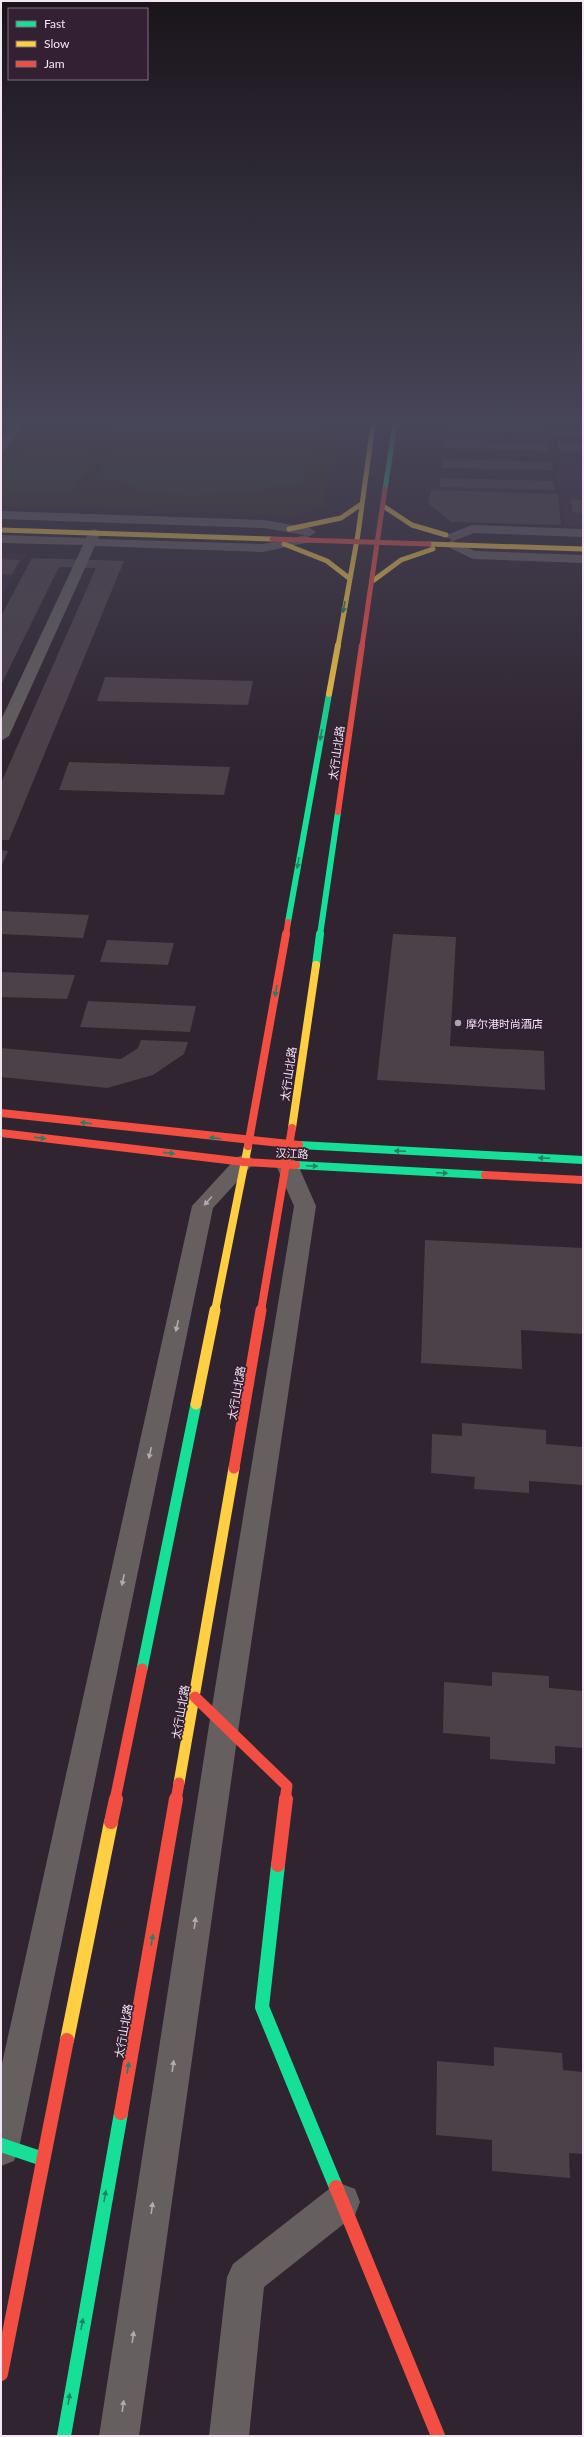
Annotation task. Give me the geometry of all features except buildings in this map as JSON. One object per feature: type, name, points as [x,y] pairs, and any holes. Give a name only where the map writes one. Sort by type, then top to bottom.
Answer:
[{"type":"main road","points":[[90,538],[105,538]]},
{"type":"main road","points":[[275,538],[285,544],[327,561],[349,578]]},
{"type":"main road","name":"太行山北路","points":[[1,2374],[246,1152],[357,538]]},
{"type":"main road","points":[[373,538],[583,549]]},
{"type":"main road","name":"太行山北路","points":[[64,2436],[75,2363],[195,1697],[289,1155],[379,538]]},
{"type":"main road","points":[[444,538],[452,541]]},
{"type":"main road","points":[[374,580],[387,566],[452,541],[583,541]]},
{"type":"main road","name":"汉江路","points":[[1,1113],[246,1152],[289,1155],[583,1160]]},
{"type":"main road","name":"汉江路","points":[[1,1133],[289,1155],[583,1180]]},
{"type":"main road","points":[[195,1697],[287,1786],[262,2007],[438,2436]]},
{"type":"main road","points":[[1,2146],[43,2159]]},
{"type":"street","points":[[1,540],[93,538],[263,548],[285,544],[303,538]]},
{"type":"street","points":[[1,736],[93,538]]},
{"type":"street","points":[[457,538],[452,541],[473,555],[583,559]]},
{"type":"street","points":[[1,2146],[203,1206],[246,1152]]},
{"type":"street","points":[[119,2436],[224,1725],[305,1206],[289,1155]]},
{"type":"street","points":[[229,2436],[246,2277],[342,2202]]},
{"type":"shaded area","points":[[1,553],[26,554],[1,598]]},
{"type":"traffic: fast","points":[[288,922],[329,694]]},
{"type":"traffic: fast","points":[[316,965],[338,812]]},
{"type":"traffic: fast","points":[[299,1145],[583,1160]]},
{"type":"traffic: fast","points":[[296,1165],[485,1175]]},
{"type":"traffic: fast","points":[[142,1669],[196,1404]]},
{"type":"traffic: fast","points":[[278,1865],[262,2007],[336,2187]]},
{"type":"traffic: fast","points":[[64,2436],[121,2113]]},
{"type":"traffic: fast","points":[[1,2145],[43,2159]]},
{"type":"traffic: slow","points":[[234,538],[272,539]]},
{"type":"traffic: slow","points":[[329,694],[357,538]]},
{"type":"traffic: slow","points":[[284,544],[327,561],[349,578]]},
{"type":"traffic: slow","points":[[429,544],[583,549]]},
{"type":"traffic: slow","points":[[374,580],[387,568],[401,560],[433,549]]},
{"type":"traffic: slow","points":[[292,1128],[316,965]]},
{"type":"traffic: slow","points":[[196,1404],[248,1146]]},
{"type":"traffic: slow","points":[[179,1783],[234,1468]]},
{"type":"traffic: slow","points":[[67,2040],[111,1822]]},
{"type":"traffic: jam","points":[[338,812],[378,538]]},
{"type":"traffic: jam","points":[[272,539],[429,544]]},
{"type":"traffic: jam","points":[[248,1146],[288,922]]},
{"type":"traffic: jam","points":[[1,1113],[299,1145]]},
{"type":"traffic: jam","points":[[234,1468],[292,1128]]},
{"type":"traffic: jam","points":[[1,1133],[244,1162],[296,1165]]},
{"type":"traffic: jam","points":[[485,1175],[583,1180]]},
{"type":"traffic: jam","points":[[111,1822],[142,1669]]},
{"type":"traffic: jam","points":[[195,1697],[287,1786],[278,1865]]},
{"type":"traffic: jam","points":[[121,2113],[179,1783]]},
{"type":"traffic: jam","points":[[1,2374],[67,2040]]},
{"type":"traffic: jam","points":[[336,2187],[438,2436]]},
{"type":"place","name":"摩尔港时尚酒店","points":[[458,1023]]}]
